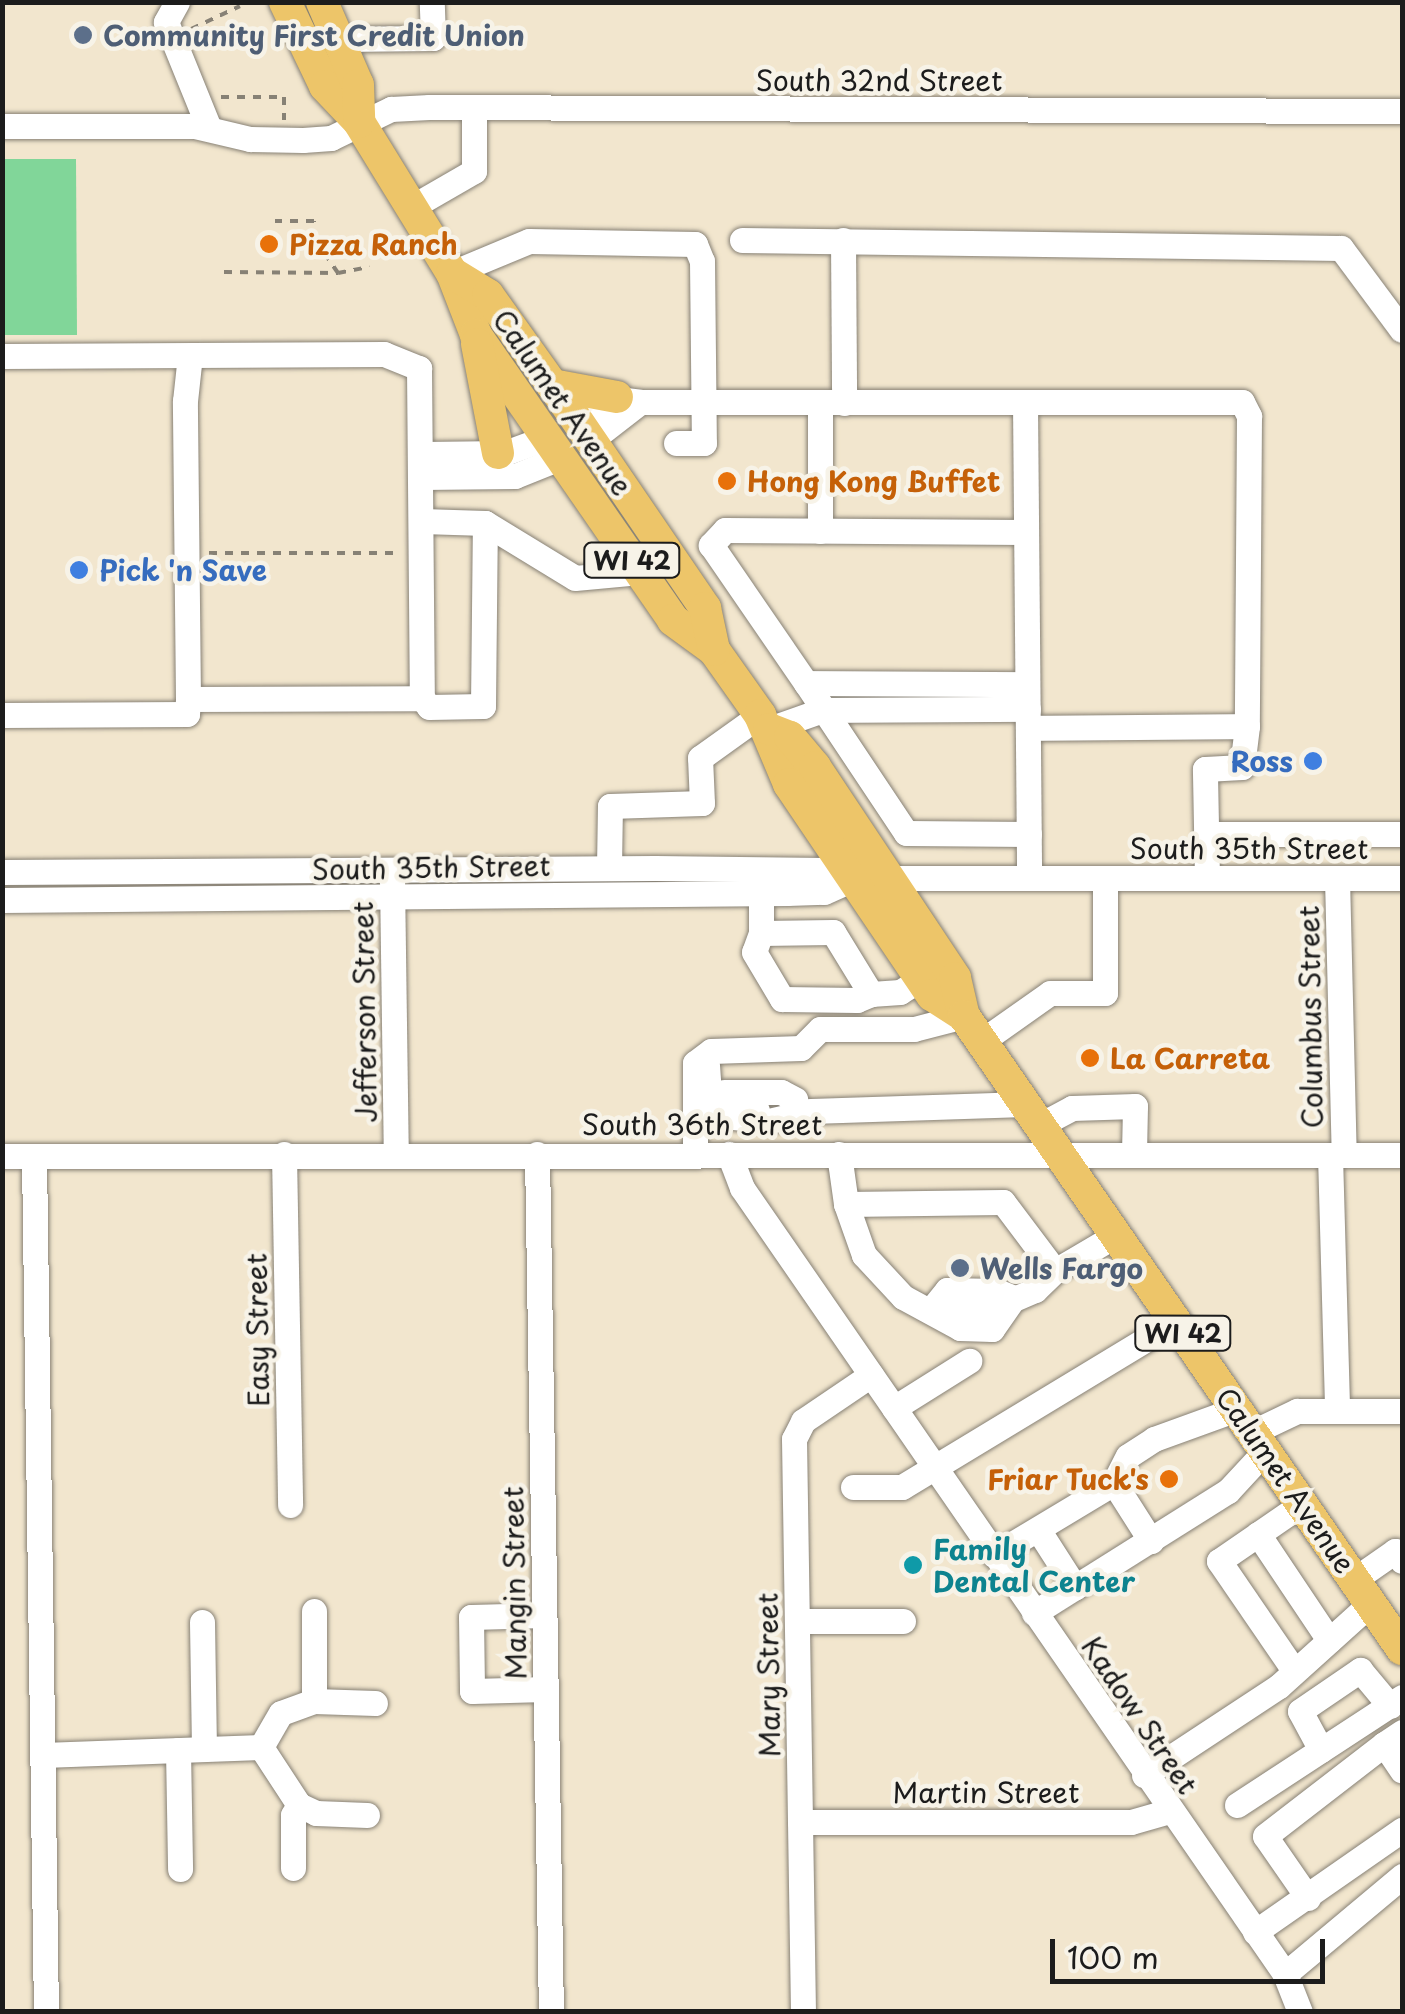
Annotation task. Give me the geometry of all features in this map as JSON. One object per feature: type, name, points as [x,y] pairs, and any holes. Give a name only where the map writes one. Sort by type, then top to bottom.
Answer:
[{"type":"main road","name":"Calumet Avenue","points":[[285,2],[320,78],[359,122],[452,273],[476,335],[680,629],[714,650]]},
{"type":"main road","name":"Calumet Avenue","points":[[322,2],[358,86],[359,122]]},
{"type":"main road","name":"Calumet Avenue","points":[[452,273],[488,295],[584,430],[705,608],[714,650],[764,722],[784,777],[936,1000],[973,1029]]},
{"type":"main road","points":[[476,335],[498,454]]},
{"type":"main road","points":[[552,385],[629,400]]},
{"type":"main road","points":[[555,447],[584,430]]},
{"type":"main road","name":"Calumet Avenue","points":[[764,722],[799,746],[955,978],[973,1029],[1402,1649]]},
{"type":"street","points":[[178,2],[166,22],[209,128]]},
{"type":"street","points":[[339,39],[432,38],[432,2]]},
{"type":"street","points":[[410,208],[474,171],[474,108]]},
{"type":"street","name":"South 32nd Street","points":[[2,126],[209,128],[284,140],[325,139],[391,109],[1402,112]]},
{"type":"street","points":[[742,240],[1341,248],[1402,330]]},
{"type":"street","points":[[820,531],[810,442],[832,402],[843,240]]},
{"type":"street","points":[[452,273],[529,241],[690,243],[701,255],[704,443],[676,443]]},
{"type":"street","points":[[2,714],[187,714],[185,401],[190,355]]},
{"type":"street","points":[[2,356],[404,357],[423,378],[423,466],[414,529],[422,698],[430,706],[483,706],[484,522]]},
{"type":"street","points":[[584,430],[629,400],[1242,402],[1247,408],[1247,726],[1242,767],[1205,769],[1206,878]]},
{"type":"street","points":[[1025,403],[1029,878]]},
{"type":"street","points":[[423,466],[555,447]]},
{"type":"street","points":[[423,466],[515,476],[555,447]]},
{"type":"street","points":[[414,529],[484,522],[575,578],[640,572]]},
{"type":"street","points":[[1026,532],[725,530],[711,544],[906,833],[1029,834]]},
{"type":"street","points":[[806,683],[1247,726]]},
{"type":"street","points":[[188,699],[422,698]]},
{"type":"street","points":[[609,868],[610,806],[702,804],[700,758],[764,722],[823,710],[1028,707]]},
{"type":"street","points":[[1206,834],[1402,834]]},
{"type":"street","name":"South 35th Street","points":[[2,872],[609,868],[799,869],[855,878],[1402,878]]},
{"type":"street","name":"Jefferson Street","points":[[392,870],[396,1154]]},
{"type":"street","name":"South 35th Street","points":[[2,900],[761,894],[824,892],[855,878]]},
{"type":"street","points":[[695,1154],[703,1102],[695,1063],[711,1051],[802,1048],[820,1029],[973,1029],[1050,993],[1104,992],[1104,878]]},
{"type":"street","name":"Columbus Street","points":[[1336,878],[1337,1411]]},
{"type":"street","points":[[761,894],[761,933],[754,952],[782,999],[857,1000],[871,994],[900,992],[921,979]]},
{"type":"street","points":[[761,933],[833,932],[871,994]]},
{"type":"street","points":[[703,1102],[769,1121],[803,1105],[958,1104],[1032,1114],[1135,1106],[1134,1154]]},
{"type":"street","points":[[803,1105],[808,1154]]},
{"type":"street","name":"Easy Street","points":[[284,1154],[290,1505]]},
{"type":"street","name":"Mangin Street","points":[[537,1154],[551,2012]]},
{"type":"street","name":"Kadow Street","points":[[728,1154],[742,1188],[1169,1812],[1285,1974],[1300,2012]]},
{"type":"street","points":[[840,1154],[846,1204],[864,1255],[903,1297],[960,1328],[992,1329],[1014,1298],[1035,1290],[1054,1271],[1116,1235]]},
{"type":"street","name":"South 36th Street","points":[[2,1156],[1402,1155]]},
{"type":"street","points":[[34,1156],[46,2012]]},
{"type":"street","points":[[846,1204],[1003,1202],[1054,1271]]},
{"type":"street","points":[[930,1311],[947,1290],[997,1291],[1014,1298]]},
{"type":"street","points":[[853,1487],[902,1487],[1176,1322]]},
{"type":"street","points":[[894,1408],[969,1362]]},
{"type":"street","name":"Mary Street","points":[[802,2012],[794,1439],[803,1421],[871,1375]]},
{"type":"street","points":[[994,1555],[1114,1483],[1128,1456],[1154,1438],[1252,1431],[1297,1411],[1402,1411]]},
{"type":"street","points":[[1034,1613],[1228,1491],[1252,1431]]},
{"type":"street","points":[[1114,1483],[1152,1540]]},
{"type":"street","points":[[1293,1669],[1220,1561],[1302,1504]]},
{"type":"street","points":[[1039,1531],[1075,1588]]},
{"type":"street","points":[[1258,1534],[1328,1640]]},
{"type":"street","points":[[1144,1775],[1278,1686],[1328,1640],[1395,1551],[1402,1561]]},
{"type":"street","points":[[314,1610],[314,1700]]},
{"type":"street","points":[[544,1615],[471,1617],[472,1691],[546,1690]]},
{"type":"street","points":[[202,1622],[204,1749]]},
{"type":"street","points":[[797,1622],[903,1622]]},
{"type":"street","points":[[1237,1805],[1396,1702],[1360,1670],[1300,1711],[1320,1750]]},
{"type":"street","points":[[261,1747],[280,1713],[314,1700],[375,1704]]},
{"type":"street","points":[[1308,1898],[1266,1836],[1393,1738],[1402,1771]]},
{"type":"street","points":[[43,1755],[261,1747]]},
{"type":"street","points":[[261,1747],[299,1804],[316,1813],[367,1815]]},
{"type":"street","points":[[178,1750],[180,1869]]},
{"type":"street","points":[[293,1868],[293,1815],[299,1804]]},
{"type":"street","name":"Martin Street","points":[[800,1822],[1131,1822],[1169,1812]]},
{"type":"street","points":[[1255,1932],[1402,1830]]},
{"type":"street","points":[[1285,1974],[1402,1876]]},
{"type":"path","points":[[198,45],[191,27],[240,6]]},
{"type":"path","points":[[214,80],[221,97],[284,97],[284,140]]},
{"type":"path","points":[[275,221],[314,222],[314,238],[338,273]]},
{"type":"path","points":[[224,272],[338,273],[369,266]]},
{"type":"path","points":[[202,553],[404,552],[414,529]]},
{"type":"green space","points":[[3,159],[76,159],[77,335],[3,335]]},
{"type":"place","name":"Community First Credit Union","points":[[83,35]]},
{"type":"place","name":"Pizza Ranch","points":[[269,244]]},
{"type":"place","name":"Hong Kong Buffet","points":[[727,481]]},
{"type":"place","name":"Pick 'n Save","points":[[79,570]]},
{"type":"place","name":"Ross","points":[[1313,761]]},
{"type":"place","name":"La Carreta","points":[[1090,1058]]},
{"type":"place","name":"Wells Fargo","points":[[960,1268]]},
{"type":"place","name":"Friar Tuck's","points":[[1169,1479]]},
{"type":"place","name":"Family Dental Center","points":[[913,1565]]}]
